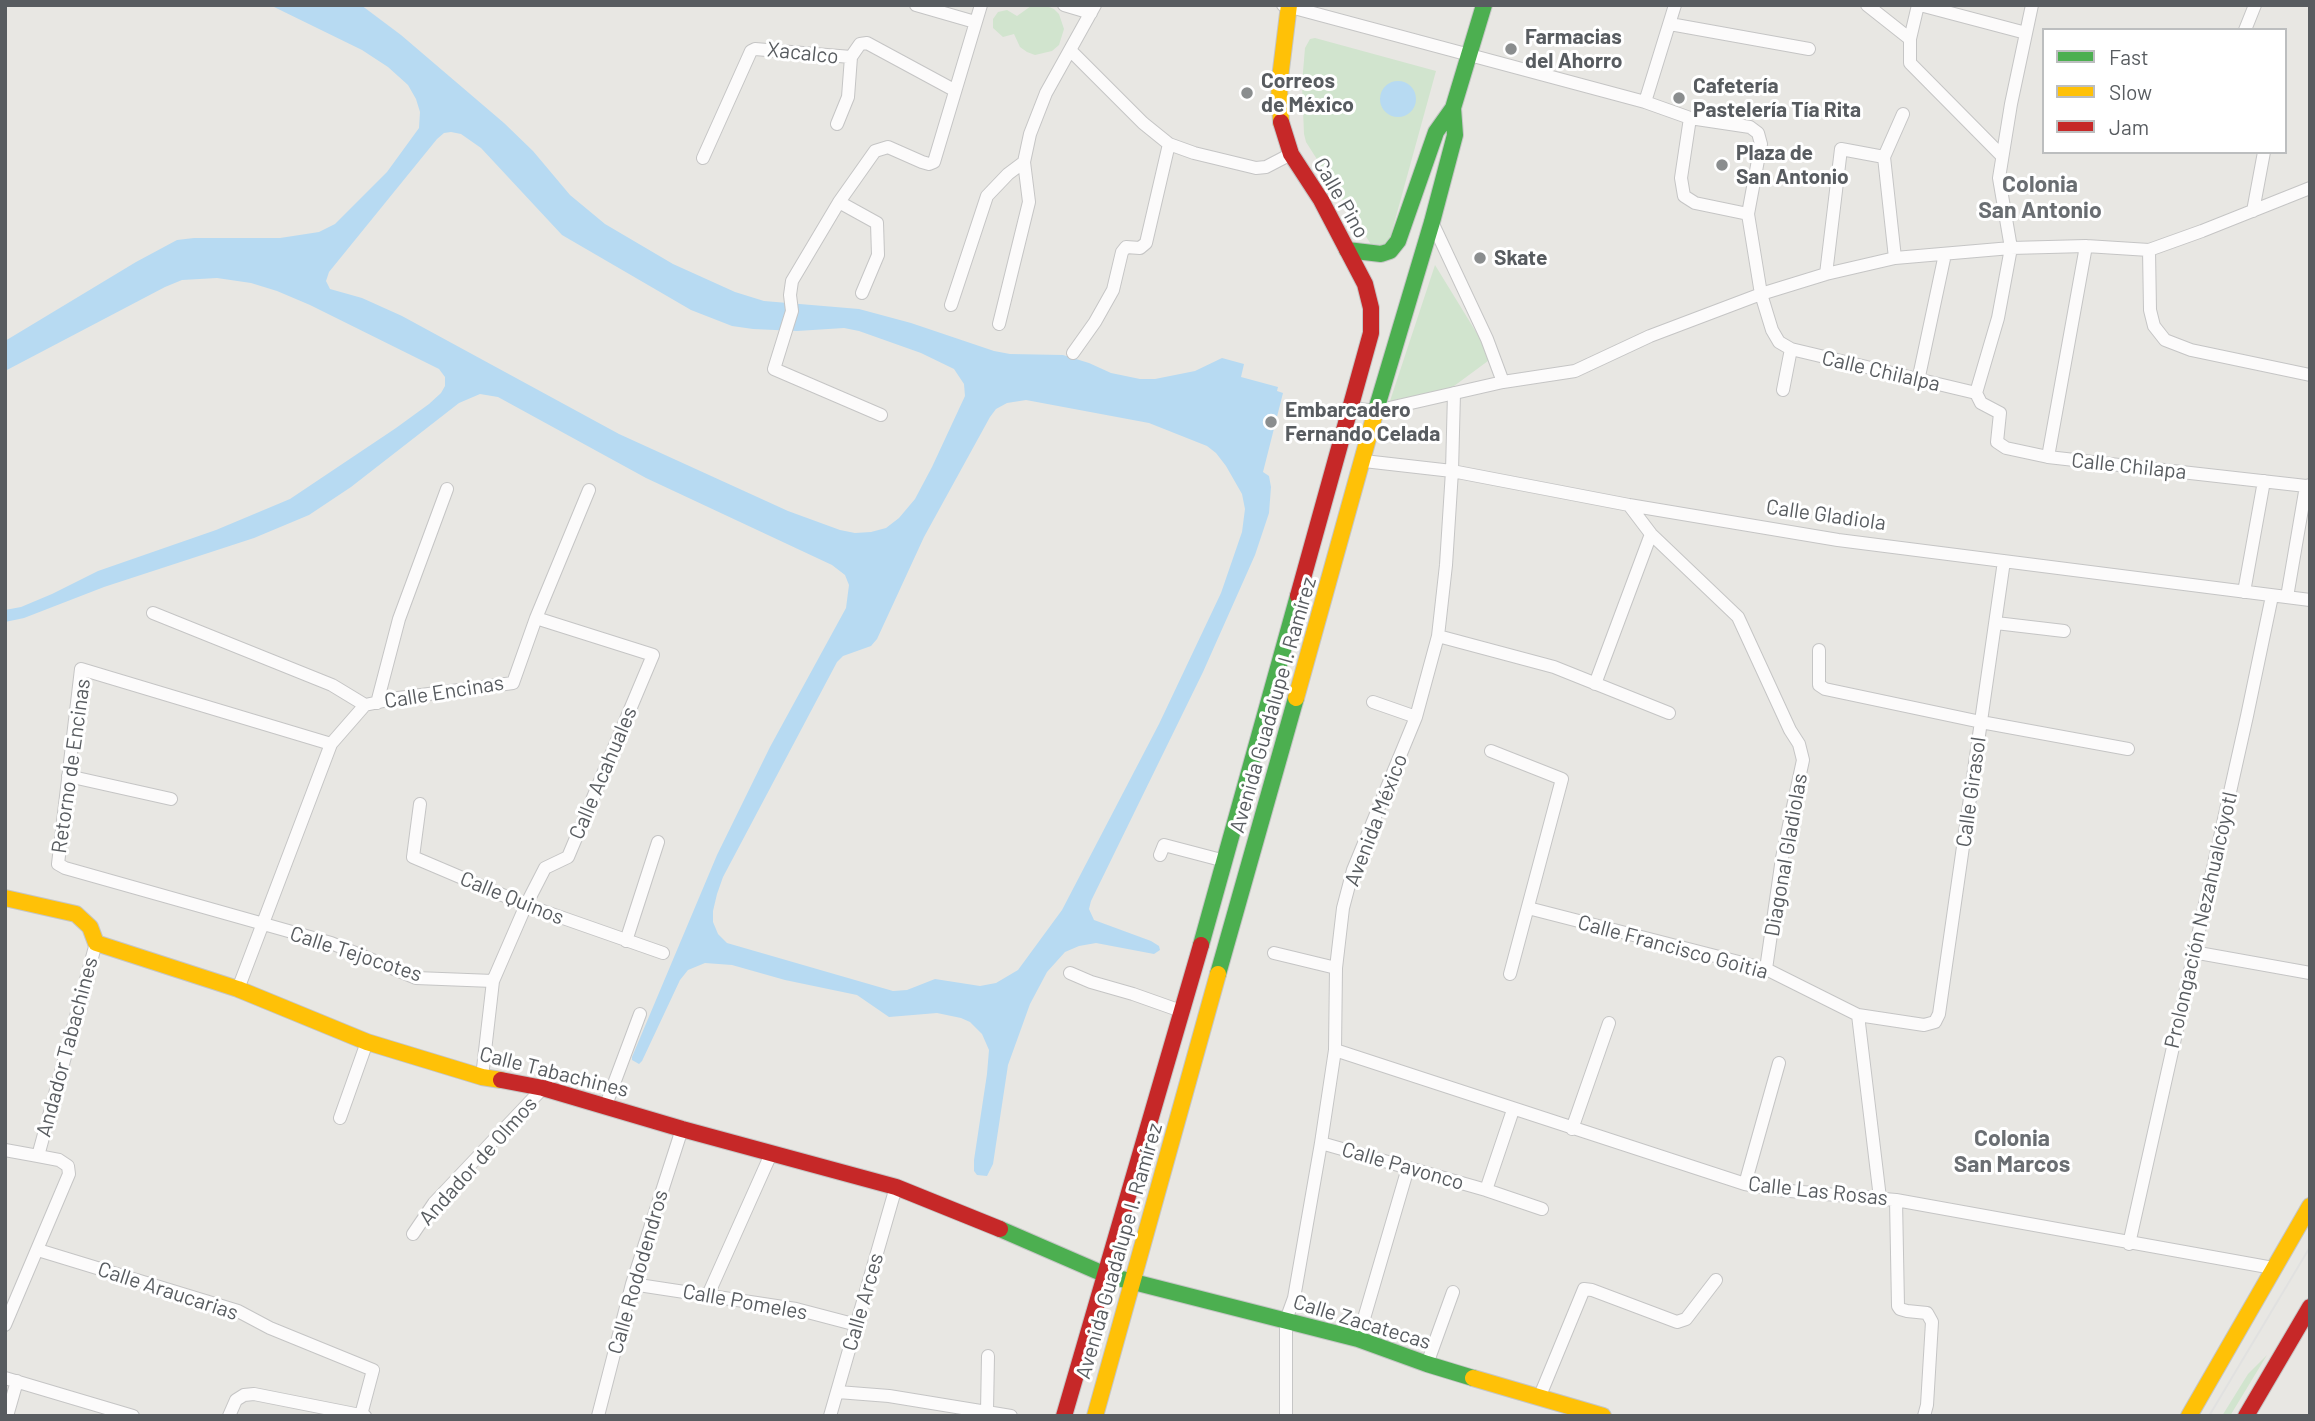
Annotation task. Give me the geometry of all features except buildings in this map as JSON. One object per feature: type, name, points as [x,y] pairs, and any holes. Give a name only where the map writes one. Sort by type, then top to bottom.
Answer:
[{"type":"street","points":[[916,5],[975,22]]},
{"type":"street","points":[[881,415],[774,369],[792,311],[790,295],[793,281],[839,202],[875,151],[888,147],[929,164],[934,162],[981,5]]},
{"type":"street","points":[[999,324],[1029,202],[1024,162],[1030,134],[1046,93],[1093,9],[1064,5]]},
{"type":"street","name":"Avenida Guadalupe I. Ramírez","points":[[1095,1416],[1376,411],[1432,222],[1455,135],[1453,108],[1483,5]]},
{"type":"street","points":[[1645,102],[1675,5]]},
{"type":"street","points":[[1867,5],[1910,39]]},
{"type":"street","points":[[2002,156],[1910,63],[1910,39],[1919,5],[2026,33]]},
{"type":"street","points":[[1976,393],[1998,318],[2011,248],[1999,178],[2032,5]]},
{"type":"street","points":[[2246,28],[2255,5]]},
{"type":"street","points":[[1287,6],[1645,102],[1690,118],[1750,127],[1758,133],[1761,144],[1748,214],[1761,294],[1772,330],[1779,342],[1791,349],[1783,390]]},
{"type":"street","name":"Calle Pino","points":[[1287,6],[1279,86],[1283,133],[1291,154],[1321,200],[1365,284],[1371,308],[1371,333],[1352,408]]},
{"type":"street","points":[[1670,24],[1809,49]]},
{"type":"street","name":"Xacalco","points":[[703,158],[751,51],[755,48],[851,57],[860,44],[867,43],[954,90]]},
{"type":"street","points":[[1071,51],[1143,123],[1169,144],[1194,153],[1256,167],[1266,167],[1291,154]]},
{"type":"street","points":[[837,124],[848,97],[851,57]]},
{"type":"street","points":[[1347,250],[1381,254],[1390,251],[1398,241],[1436,132],[1453,108]]},
{"type":"street","points":[[1895,258],[1884,157],[1903,114]]},
{"type":"street","points":[[1690,118],[1681,178],[1684,196],[1695,203],[1748,214]]},
{"type":"street","points":[[1073,352],[1095,322],[1113,290],[1122,252],[1126,247],[1140,248],[1146,243],[1169,144]]},
{"type":"street","points":[[1826,274],[1841,149],[1884,157]]},
{"type":"street","points":[[2253,211],[2264,154]]},
{"type":"street","points":[[951,305],[987,196],[1024,162]]},
{"type":"street","points":[[1352,408],[1376,411],[1503,382],[1575,371],[1650,336],[1761,294],[1826,274],[1895,258],[2011,248],[2086,246],[2149,250],[2310,188]]},
{"type":"street","points":[[839,202],[877,223],[878,255],[862,293]]},
{"type":"street","points":[[1432,222],[1487,339],[1503,382]]},
{"type":"street","points":[[2048,457],[2086,246]]},
{"type":"street","points":[[2149,250],[2150,310],[2154,326],[2165,340],[2191,350],[2310,375]]},
{"type":"street","points":[[1918,381],[1945,254]]},
{"type":"street","name":"Calle Chilalpa","points":[[1791,349],[1976,393]]},
{"type":"street","name":"Avenida México","points":[[1286,1416],[1286,1320],[1294,1298],[1335,1051],[1336,968],[1343,908],[1353,870],[1416,717],[1437,636],[1444,594],[1454,393]]},
{"type":"street","name":"Calle Chilapa","points":[[1976,393],[1981,402],[2000,413],[1997,442],[2006,448],[2048,457],[2308,485]]},
{"type":"street","name":"Avenida Guadalupe I. Ramírez","points":[[1064,1416],[1225,861],[1352,408]]},
{"type":"street","name":"Calle Gladiola","points":[[1339,457],[1452,471],[1629,505],[1838,540],[2310,600]]},
{"type":"street","points":[[2244,592],[2264,481]]},
{"type":"street","points":[[2287,597],[2308,485]]},
{"type":"street","points":[[153,613],[332,685],[371,704],[447,489]]},
{"type":"street","points":[[536,618],[589,491]]},
{"type":"street","name":"Diagonal Gladiolas","points":[[1629,505],[1651,534],[1738,617],[1801,752],[1803,760],[1782,858],[1766,970]]},
{"type":"street","points":[[1595,684],[1651,534]]},
{"type":"street","name":"Calle Girasol","points":[[1935,1023],[1939,1014],[2004,561]]},
{"type":"street","name":"Prolongación Nezahualcóyotl","points":[[2129,1244],[2272,596]]},
{"type":"street","name":"Calle Encinas","points":[[238,989],[331,744],[371,704],[513,682],[536,618]]},
{"type":"street","name":"Calle Acahuales","points":[[482,1077],[493,981],[545,868],[568,857],[653,655],[536,618]]},
{"type":"street","points":[[1996,623],[2064,631]]},
{"type":"street","points":[[1437,636],[1554,667],[1669,713]]},
{"type":"street","points":[[1819,650],[1819,685],[1825,689],[1981,722],[2128,748]]},
{"type":"street","name":"Retorno de Encinas","points":[[261,925],[58,864],[81,669],[331,744]]},
{"type":"street","points":[[1373,702],[1416,717]]},
{"type":"street","points":[[1491,751],[1562,779],[1510,974]]},
{"type":"street","points":[[68,776],[171,799]]},
{"type":"street","name":"Calle Quinos","points":[[419,804],[413,857],[526,905],[663,953]]},
{"type":"street","points":[[626,941],[658,842]]},
{"type":"street","points":[[1160,855],[1164,845],[1225,861]]},
{"type":"street","points":[[5,898],[76,914],[90,927],[96,943]]},
{"type":"street","name":"Calle Francisco Goitia","points":[[1528,908],[1766,970],[1858,1016],[1924,1025],[1935,1023]]},
{"type":"street","name":"Calle Tejocotes","points":[[261,925],[331,943],[416,978],[493,981]]},
{"type":"street","name":"Calle Tabachines","points":[[96,943],[238,989],[367,1042],[482,1077],[543,1088],[896,1187],[1106,1275]]},
{"type":"street","name":"Andador Tabachines","points":[[5,1325],[69,1174],[68,1166],[59,1160],[38,1156],[96,943]]},
{"type":"street","points":[[2193,952],[2310,973]]},
{"type":"street","points":[[1274,953],[1336,968]]},
{"type":"street","points":[[1070,973],[1181,1011]]},
{"type":"street","points":[[606,1105],[640,1014]]},
{"type":"street","points":[[1858,1016],[1880,1198]]},
{"type":"street","points":[[1572,1129],[1609,1023]]},
{"type":"street","points":[[340,1118],[367,1042]]},
{"type":"street","name":"Calle Las Rosas","points":[[1335,1051],[1745,1184],[1777,1190],[1896,1200],[2273,1268]]},
{"type":"street","points":[[1745,1184],[1779,1063]]},
{"type":"street","name":"Andador de Olmos","points":[[413,1234],[434,1203],[543,1088]]},
{"type":"street","points":[[1486,1190],[1513,1110]]},
{"type":"street","name":"Calle Rododendros","points":[[598,1416],[632,1284],[682,1129]]},
{"type":"street","name":"Calle Pavonco","points":[[1321,1143],[1486,1190],[1542,1209]]},
{"type":"street","points":[[5,1150],[38,1156]]},
{"type":"street","points":[[708,1295],[771,1154]]},
{"type":"street","points":[[1358,1339],[1408,1168]]},
{"type":"street","name":"Calle Arces","points":[[830,1416],[896,1187]]},
{"type":"street","points":[[1896,1200],[1898,1306],[1907,1311],[1927,1313],[1932,1322],[1924,1416]]},
{"type":"street","points":[[2189,1416],[2310,1206]]},
{"type":"street","name":"Calle Araucarias","points":[[38,1250],[238,1311],[270,1328],[373,1370],[363,1415]]},
{"type":"street","name":"Calle Zacatecas","points":[[1106,1275],[1358,1339],[1427,1364],[1603,1416]]},
{"type":"street","points":[[1539,1398],[1584,1289],[1677,1322],[1686,1319],[1716,1280]]},
{"type":"street","name":"Calle Pomeles","points":[[632,1284],[796,1309],[856,1325]]},
{"type":"street","points":[[1427,1364],[1452,1292]]},
{"type":"street","points":[[2246,1416],[2310,1307]]},
{"type":"street","points":[[987,1411],[988,1356]]},
{"type":"street","points":[[6,1416],[11,1379],[133,1416]]},
{"type":"street","points":[[838,1392],[888,1396],[1011,1416]]},
{"type":"street","points":[[229,1416],[236,1400],[244,1395],[254,1394],[363,1415]]},
{"type":"green space","points":[[1044,5],[1059,14],[1064,29],[1059,45],[1052,51],[1035,55],[1027,52],[1020,47],[1014,34],[1003,37],[993,28],[993,19],[998,12],[1007,10],[1017,16],[1031,6]]},
{"type":"green space","points":[[1315,38],[1436,71],[1389,242],[1385,246],[1372,246],[1306,142],[1302,84],[1305,48],[1310,39]]},
{"type":"green space","points":[[1435,265],[1492,358],[1450,389],[1390,401]]},
{"type":"green space","points":[[2267,1355],[2230,1416],[2222,1416],[2248,1374]]},
{"type":"water","points":[[270,5],[361,5],[401,35],[504,123],[533,151],[570,195],[605,224],[673,264],[735,292],[764,301],[859,309],[994,351],[1063,355],[1111,373],[1140,379],[1155,379],[1195,371],[1222,358],[1244,364],[1241,377],[1278,387],[1277,391],[1283,393],[1263,472],[1269,476],[1271,487],[1269,513],[1255,555],[1203,672],[1089,909],[1094,920],[1151,941],[1159,946],[1160,950],[1154,954],[1096,943],[1079,946],[1065,952],[1047,972],[1030,1004],[1008,1065],[993,1164],[987,1176],[977,1175],[974,1171],[974,1160],[989,1050],[982,1034],[970,1022],[961,1018],[937,1013],[889,1017],[857,995],[785,980],[732,965],[705,963],[688,970],[680,980],[642,1061],[639,1064],[632,1060],[717,855],[770,747],[846,608],[849,585],[845,575],[832,565],[646,478],[498,397],[480,394],[459,403],[351,487],[309,515],[254,538],[104,587],[24,618],[5,622],[5,610],[21,607],[98,571],[216,530],[290,499],[396,428],[441,393],[445,386],[445,377],[439,369],[277,291],[251,283],[217,278],[182,280],[165,287],[5,371],[5,341],[177,240],[280,238],[319,232],[335,224],[387,172],[419,128],[420,112],[408,85],[388,67],[362,50]],"holes":[[[444,133],[461,134],[481,148],[562,235],[691,310],[732,326],[753,329],[797,331],[844,328],[859,331],[921,353],[954,369],[964,384],[965,396],[915,499],[899,518],[886,528],[855,533],[840,530],[788,511],[619,434],[402,316],[362,298],[330,289],[326,281],[329,272],[437,139]],[[1026,400],[1149,423],[1207,446],[1226,466],[1242,494],[1245,509],[1242,532],[1221,593],[1159,724],[1062,910],[1018,970],[996,983],[980,986],[935,979],[907,990],[893,991],[727,943],[718,934],[713,922],[713,911],[723,877],[837,662],[843,656],[871,646],[877,639],[924,537],[990,417],[996,409],[1007,403]]]},
{"type":"water","points":[[1398,81],[1411,86],[1416,99],[1411,112],[1398,117],[1385,112],[1380,99],[1385,86]]},
{"type":"tram line","points":[[2209,1416],[2310,1247]]},
{"type":"traffic: fast","points":[[1376,410],[1432,222],[1455,135],[1453,108],[1484,5]]},
{"type":"traffic: fast","points":[[1347,250],[1381,254],[1390,251],[1398,241],[1436,132],[1453,108]]},
{"type":"traffic: fast","points":[[1201,945],[1298,596]]},
{"type":"traffic: fast","points":[[1218,974],[1296,698]]},
{"type":"traffic: fast","points":[[1000,1229],[1106,1275],[1358,1339],[1473,1378]]},
{"type":"traffic: slow","points":[[1281,122],[1279,86],[1289,5]]},
{"type":"traffic: slow","points":[[1296,698],[1376,410]]},
{"type":"traffic: slow","points":[[5,898],[76,914],[90,927],[96,943],[238,989],[367,1042],[482,1077],[501,1080]]},
{"type":"traffic: slow","points":[[1095,1416],[1218,974]]},
{"type":"traffic: slow","points":[[2189,1416],[2310,1206]]},
{"type":"traffic: slow","points":[[1473,1378],[1603,1416]]},
{"type":"traffic: jam","points":[[1281,122],[1291,154],[1321,200],[1365,284],[1371,308],[1371,333],[1298,596]]},
{"type":"traffic: jam","points":[[1064,1416],[1201,945]]},
{"type":"traffic: jam","points":[[501,1080],[543,1088],[896,1187],[1000,1229]]},
{"type":"traffic: jam","points":[[2246,1416],[2310,1307]]},
{"type":"place","name":"Farmacias del Ahorro","points":[[1511,49]]},
{"type":"place","name":"Correos de México","points":[[1247,93]]},
{"type":"place","name":"Cafetería Pastelería Tía Rita","points":[[1679,98]]},
{"type":"place","name":"Plaza de San Antonio","points":[[1722,165]]},
{"type":"place","name":"Skate","points":[[1480,258]]},
{"type":"place","name":"Embarcadero Fernando Celada","points":[[1271,422]]},
{"type":"district","name":"Colonia San Antonio","points":[[2040,197]]},
{"type":"district","name":"Colonia San Marcos","points":[[2012,1151]]}]
